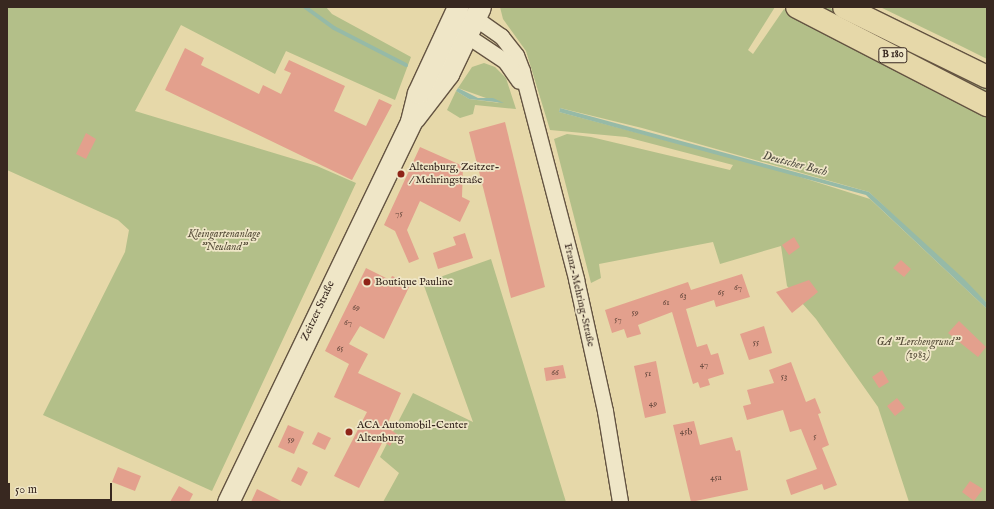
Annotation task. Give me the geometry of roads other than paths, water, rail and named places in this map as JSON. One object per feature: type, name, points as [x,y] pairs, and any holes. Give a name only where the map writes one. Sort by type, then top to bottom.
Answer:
[{"type":"main road","name":"B 180","points":[[797,7],[987,105]]},
{"type":"main road","name":"B 180","points":[[844,7],[987,77]]},
{"type":"main road","name":"Zeitzer Straße","points":[[228,502],[411,121],[418,93],[464,17]]},
{"type":"street","name":"Franz-Mehring-Straße","points":[[464,17],[505,61],[527,91],[576,279],[606,411],[620,502]]},
{"type":"waterway","name":"Deutscher Bach","points":[[305,7],[334,28],[406,65]]},
{"type":"place","name":"Altenburg, Zeitzer- / Mehringstraße","points":[[401,174]]},
{"type":"place","name":"Boutique Pauline","points":[[367,282]]},
{"type":"place","name":"ACA Automobil-Center Altenburg","points":[[349,432]]},
{"type":"park label","name":"Kleingartenanlage \"Neuland\"","points":[[224,241]]},
{"type":"park label","name":"GA \"Lerchengrund\" (1983)","points":[[918,349]]}]
